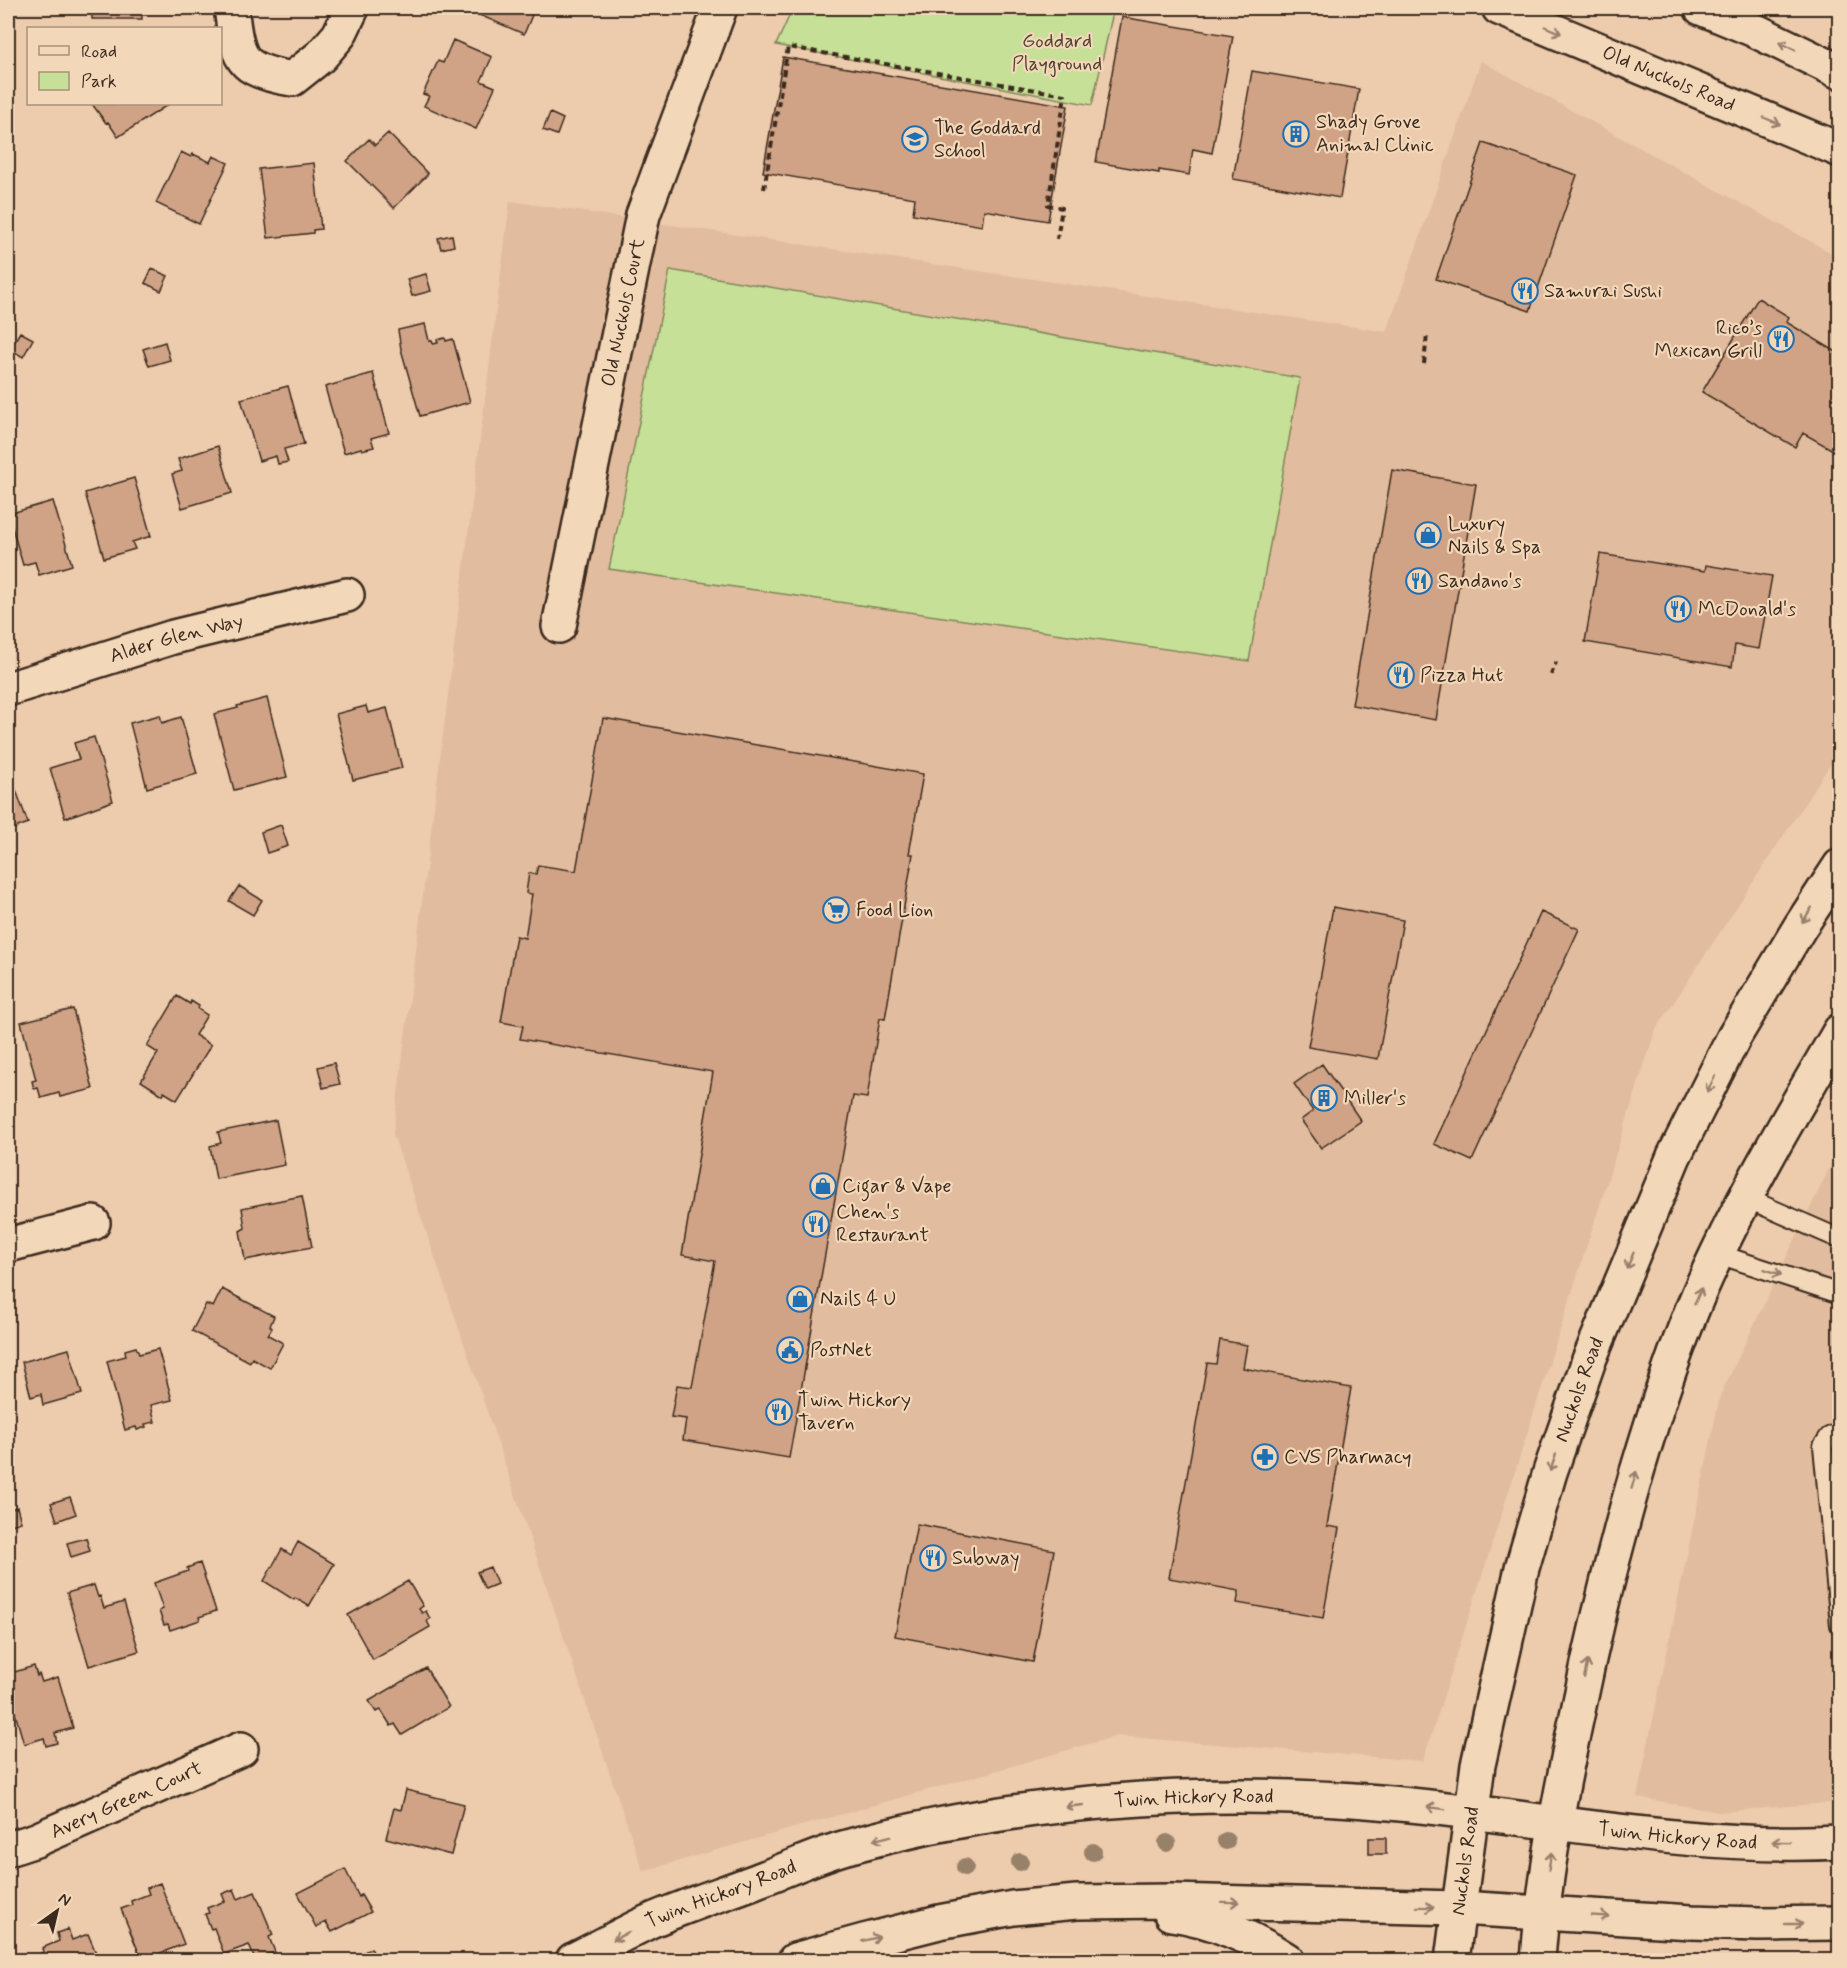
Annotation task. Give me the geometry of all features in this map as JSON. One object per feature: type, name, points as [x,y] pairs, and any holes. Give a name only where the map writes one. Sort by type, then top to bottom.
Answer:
[{"type":"main road","points":[[231,8],[236,43],[247,63],[272,75],[292,79],[321,56],[339,35],[352,8]]},
{"type":"main road","name":"Old Nuckols Court","points":[[559,627],[643,215],[720,8]]},
{"type":"main road","name":"Old Nuckols Road","points":[[1499,8],[1839,150]]},
{"type":"main road","points":[[1701,8],[1762,33],[1839,72]]},
{"type":"main road","name":"Alder Glen Way","points":[[8,689],[173,637],[347,595]]},
{"type":"main road","name":"Nuckols Road","points":[[1452,1960],[1478,1764],[1522,1568],[1550,1472],[1588,1360],[1674,1156],[1734,1038],[1839,866]]},
{"type":"main road","points":[[1538,1960],[1541,1912],[1584,1678],[1608,1571],[1650,1428],[1699,1293],[1746,1198],[1839,1031]]},
{"type":"main road","points":[[8,1245],[93,1223]]},
{"type":"main road","name":"Avery Green Court","points":[[8,1849],[36,1840],[241,1749]]},
{"type":"main road","name":"Twin Hickory Road","points":[[573,1960],[650,1922],[840,1849],[907,1832],[976,1819],[1042,1809],[1149,1798],[1231,1795],[1380,1802],[1626,1833],[1704,1839],[1839,1842]]},
{"type":"main road","points":[[795,1960],[939,1922],[1013,1908],[1077,1902],[1170,1901],[1460,1908],[1703,1922],[1839,1923]]},
{"type":"main road","points":[[1077,1902],[1187,1916],[1233,1932],[1287,1960]]},
{"type":"lane","points":[[1746,1198],[1839,1239]]},
{"type":"lane","points":[[1718,1254],[1839,1294]]},
{"type":"lane","points":[[1839,1432],[1829,1437],[1823,1446],[1839,1625]]},
{"type":"path","points":[[764,189],[788,47],[1065,95],[1048,205],[1062,208],[1057,238]]},
{"type":"path","points":[[1424,364],[1427,334]]},
{"type":"path","points":[[1551,675],[1556,662]]},
{"type":"path","points":[[1838,1765],[1839,1773]]},
{"type":"shaded area","points":[[1481,61],[1839,257],[1839,751],[1655,1031],[1423,1761],[1117,1736],[643,1871],[393,1134],[510,201],[1387,332]]},
{"type":"shaded area","points":[[1839,1148],[1839,1802],[1718,1812],[1637,1797],[1720,1396]]},
{"type":"green space","name":"Goddard Playground","points":[[793,8],[1114,8],[1092,105],[776,45]]},
{"type":"green space","points":[[670,270],[1300,378],[1249,661],[609,569]]},
{"type":"building","points":[[92,8],[141,8],[142,19],[92,19]]},
{"type":"building","points":[[463,8],[535,8],[524,34]]},
{"type":"building","points":[[1122,17],[1233,36],[1212,153],[1193,149],[1189,175],[1159,170],[1159,173],[1096,162]]},
{"type":"building","points":[[453,40],[492,57],[481,81],[495,87],[476,129],[424,106],[429,96],[423,94],[438,61],[443,63]]},
{"type":"building","name":"The Goddard School","points":[[783,57],[1068,106],[1048,221],[984,210],[982,226],[913,214],[915,198],[763,172]]},
{"type":"building","name":"Shady Grove Animal Clinic","points":[[1252,71],[1359,89],[1340,198],[1233,179]]},
{"type":"building","points":[[93,105],[167,105],[118,137],[108,122],[106,123]]},
{"type":"building","points":[[550,113],[563,119],[557,135],[543,130]]},
{"type":"building","points":[[388,133],[428,174],[394,208],[347,161],[369,139],[375,145]]},
{"type":"building","points":[[1483,143],[1577,175],[1530,311],[1436,279]]},
{"type":"building","points":[[181,152],[191,157],[193,154],[210,162],[213,156],[228,163],[199,224],[156,203]]},
{"type":"building","points":[[314,163],[321,229],[313,230],[313,233],[268,238],[259,169]]},
{"type":"building","points":[[452,235],[454,246],[441,249],[438,238]]},
{"type":"building","points":[[152,269],[168,276],[161,291],[145,283]]},
{"type":"building","points":[[426,274],[431,291],[412,296],[407,279]]},
{"type":"building","points":[[1758,298],[1789,317],[1786,322],[1840,354],[1840,454],[1803,433],[1795,447],[1702,392]]},
{"type":"building","points":[[425,324],[429,341],[432,340],[433,344],[445,338],[446,341],[453,339],[470,402],[420,416],[401,349],[398,330]]},
{"type":"building","points":[[20,332],[33,339],[23,357],[10,349]]},
{"type":"building","points":[[165,342],[170,360],[149,366],[143,349]]},
{"type":"building","points":[[373,373],[389,433],[371,438],[374,447],[344,453],[325,387]]},
{"type":"building","points":[[288,386],[304,444],[284,449],[288,462],[278,464],[276,456],[259,461],[241,399]]},
{"type":"building","points":[[218,446],[232,493],[182,508],[172,474],[182,471],[178,459]]},
{"type":"building","points":[[1392,470],[1476,484],[1436,720],[1352,705]]},
{"type":"building","points":[[134,478],[151,536],[132,542],[135,549],[104,558],[85,493]]},
{"type":"building","points":[[53,501],[72,565],[39,575],[35,562],[23,565],[8,514]]},
{"type":"building","name":"McDonald's","points":[[1600,554],[1705,571],[1706,565],[1772,576],[1759,649],[1735,645],[1732,667],[1585,642]]},
{"type":"building","points":[[267,698],[287,777],[234,790],[214,714]]},
{"type":"building","points":[[366,706],[368,713],[387,708],[402,768],[353,780],[336,714]]},
{"type":"building","points":[[160,715],[162,723],[181,717],[197,774],[147,788],[130,723]]},
{"type":"building","points":[[603,718],[923,774],[909,854],[913,854],[885,1019],[880,1018],[867,1098],[853,1096],[789,1458],[683,1440],[686,1419],[671,1417],[677,1385],[692,1387],[715,1261],[682,1255],[713,1072],[520,1039],[523,1026],[501,1022],[516,936],[525,938],[532,894],[526,893],[529,873],[536,874],[538,865],[576,871]]},
{"type":"building","points":[[94,737],[113,801],[65,818],[50,768],[79,759],[74,743]]},
{"type":"building","points":[[8,768],[28,823],[8,831]]},
{"type":"building","points":[[281,825],[288,846],[267,853],[261,832]]},
{"type":"building","points":[[239,886],[262,900],[253,915],[229,901]]},
{"type":"building","name":"Miller's","points":[[1333,907],[1403,920],[1378,1059],[1308,1047]]},
{"type":"building","name":"Miller's","points":[[1541,912],[1579,929],[1472,1161],[1434,1144]]},
{"type":"building","points":[[177,996],[190,1004],[191,1001],[199,1006],[198,1009],[207,1015],[195,1035],[211,1045],[177,1100],[164,1092],[163,1095],[141,1081],[158,1053],[147,1046]]},
{"type":"building","points":[[73,1009],[93,1089],[60,1097],[59,1093],[41,1098],[38,1088],[34,1089],[32,1081],[36,1080],[21,1022]]},
{"type":"building","points":[[334,1063],[340,1084],[323,1088],[318,1067]]},
{"type":"building","name":"Miller's","points":[[1322,1064],[1361,1121],[1321,1148],[1301,1120],[1313,1111],[1294,1084]]},
{"type":"building","points":[[276,1120],[285,1165],[216,1179],[210,1146],[221,1143],[218,1132]]},
{"type":"building","points":[[302,1196],[312,1247],[245,1260],[240,1231],[245,1228],[242,1208]]},
{"type":"building","points":[[222,1289],[274,1316],[268,1335],[283,1343],[270,1368],[252,1358],[250,1362],[192,1331],[206,1304],[213,1307]]},
{"type":"building","name":"CVS Pharmacy","points":[[1220,1340],[1247,1345],[1243,1368],[1351,1388],[1327,1526],[1339,1528],[1323,1618],[1237,1603],[1239,1591],[1169,1578],[1207,1363],[1216,1364]]},
{"type":"building","points":[[136,1347],[139,1354],[158,1349],[172,1400],[151,1405],[155,1422],[145,1424],[146,1427],[137,1430],[136,1427],[125,1430],[107,1361],[126,1356],[125,1350]]},
{"type":"building","points":[[69,1349],[82,1394],[43,1405],[41,1394],[31,1397],[22,1362]]},
{"type":"building","points":[[70,1497],[76,1514],[57,1521],[51,1503]]},
{"type":"building","points":[[17,1507],[21,1522],[8,1526],[8,1510]]},
{"type":"building","points":[[917,1524],[1054,1550],[1033,1662],[895,1636]]},
{"type":"building","points":[[86,1538],[90,1551],[71,1557],[67,1543]]},
{"type":"building","points":[[298,1542],[334,1564],[309,1606],[295,1598],[294,1600],[264,1581],[282,1549],[291,1555]]},
{"type":"building","points":[[200,1563],[216,1611],[199,1617],[200,1620],[170,1630],[168,1624],[164,1625],[159,1611],[163,1609],[154,1583],[188,1571],[187,1568]]},
{"type":"building","points":[[490,1567],[497,1584],[485,1589],[477,1572]]},
{"type":"building","points":[[408,1581],[423,1606],[419,1609],[422,1613],[426,1611],[430,1619],[427,1621],[430,1627],[373,1660],[348,1615]]},
{"type":"building","points":[[94,1585],[104,1608],[124,1602],[139,1651],[89,1666],[67,1593]]},
{"type":"building","points":[[34,1666],[42,1682],[58,1677],[73,1728],[55,1733],[57,1743],[46,1746],[44,1738],[24,1744],[8,1689],[8,1674]]},
{"type":"building","points":[[426,1668],[449,1707],[402,1735],[395,1724],[391,1726],[381,1710],[376,1712],[369,1701]]},
{"type":"building","points":[[406,1790],[464,1804],[451,1855],[386,1838],[394,1808],[401,1810]]},
{"type":"building","points":[[1369,1838],[1386,1838],[1386,1854],[1369,1854]]},
{"type":"building","points":[[345,1869],[359,1897],[361,1895],[371,1912],[332,1932],[326,1922],[316,1927],[298,1893]]},
{"type":"building","points":[[160,1883],[184,1944],[142,1960],[121,1909],[132,1905],[131,1901],[149,1894],[147,1888]]},
{"type":"building","points":[[234,1889],[238,1899],[255,1892],[273,1935],[269,1937],[275,1952],[255,1960],[249,1945],[224,1954],[214,1928],[211,1929],[205,1914],[209,1913],[207,1908],[225,1901],[222,1894]]},
{"type":"building","points":[[68,1929],[72,1940],[88,1934],[99,1960],[42,1960],[39,1954],[43,1952],[42,1948],[59,1941],[57,1933]]},
{"type":"building","points":[[371,1948],[377,1960],[358,1960],[356,1957]]},
{"type":"place","name":"Shady Grove Animal Clinic","points":[[1296,134]]},
{"type":"place","name":"The Goddard School","points":[[915,139]]},
{"type":"place","name":"Samurai Sushi","points":[[1525,291]]},
{"type":"place","name":"Rico’s Mexican Grill","points":[[1781,339]]},
{"type":"place","name":"Luxury Nails & Spa","points":[[1428,535]]},
{"type":"place","name":"Sandano's","points":[[1419,581]]},
{"type":"place","name":"McDonald's","points":[[1678,609]]},
{"type":"place","name":"Pizza Hut","points":[[1401,675]]},
{"type":"place","name":"Food Lion","points":[[836,910]]},
{"type":"place","name":"Miller's","points":[[1324,1098]]},
{"type":"place","name":"Cigar & Vape","points":[[823,1186]]},
{"type":"place","name":"Chen's Restaurant","points":[[816,1224]]},
{"type":"place","name":"Nails 4 U","points":[[800,1299]]},
{"type":"place","name":"PostNet","points":[[790,1350]]},
{"type":"place","name":"Twin Hickory Tavern","points":[[779,1412]]},
{"type":"place","name":"CVS Pharmacy","points":[[1265,1457]]},
{"type":"place","name":"Subway","points":[[933,1558]]}]
